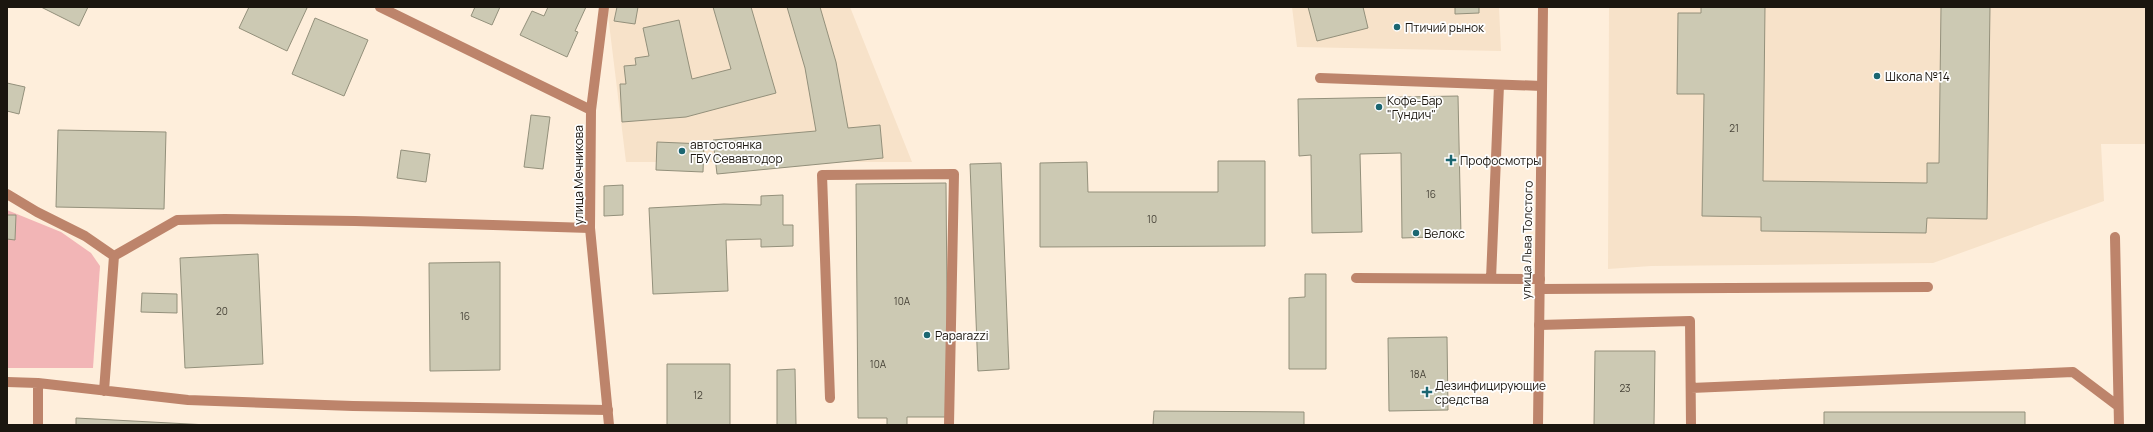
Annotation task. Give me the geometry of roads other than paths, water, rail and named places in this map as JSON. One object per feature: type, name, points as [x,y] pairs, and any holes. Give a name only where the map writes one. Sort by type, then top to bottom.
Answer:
[{"type":"street","name":"улица Мечникова","points":[[380,7],[591,110],[590,228],[609,425]]},
{"type":"street","points":[[591,110],[604,7]]},
{"type":"street","name":"улица Льва Толстого","points":[[1538,425],[1543,7]]},
{"type":"street","points":[[1320,78],[1542,86]]},
{"type":"street","points":[[1491,279],[1499,85]]},
{"type":"street","points":[[830,398],[822,175],[954,174],[949,425]]},
{"type":"street","points":[[7,194],[37,212],[84,236],[114,256]]},
{"type":"street","points":[[114,256],[177,220],[226,219],[347,221],[590,228]]},
{"type":"street","points":[[2116,237],[2119,425]]},
{"type":"street","points":[[104,391],[114,256]]},
{"type":"street","points":[[1356,278],[1491,279],[1540,284],[1928,287]]},
{"type":"street","points":[[1539,325],[1690,321],[1691,425]]},
{"type":"street","points":[[1691,388],[2073,372],[2118,406]]},
{"type":"street","points":[[7,382],[38,383],[188,400],[353,406],[608,410]]},
{"type":"street","points":[[38,383],[38,425]]},
{"type":"place","name":"Птичий рынок","points":[[1397,27]]},
{"type":"place","name":"Школа №14","points":[[1877,76]]},
{"type":"place","name":"Кофе-Бар \"Гундич\"","points":[[1379,107]]},
{"type":"place","name":"автостоянка ГБУ Севавтодор","points":[[682,151]]},
{"type":"place","name":"Профосмотры","points":[[1451,160]]},
{"type":"place","name":"Велокс","points":[[1416,233]]},
{"type":"place","name":"Paparazzi","points":[[927,335]]},
{"type":"place","name":"Дезинфицирующие средства","points":[[1427,392]]}]
